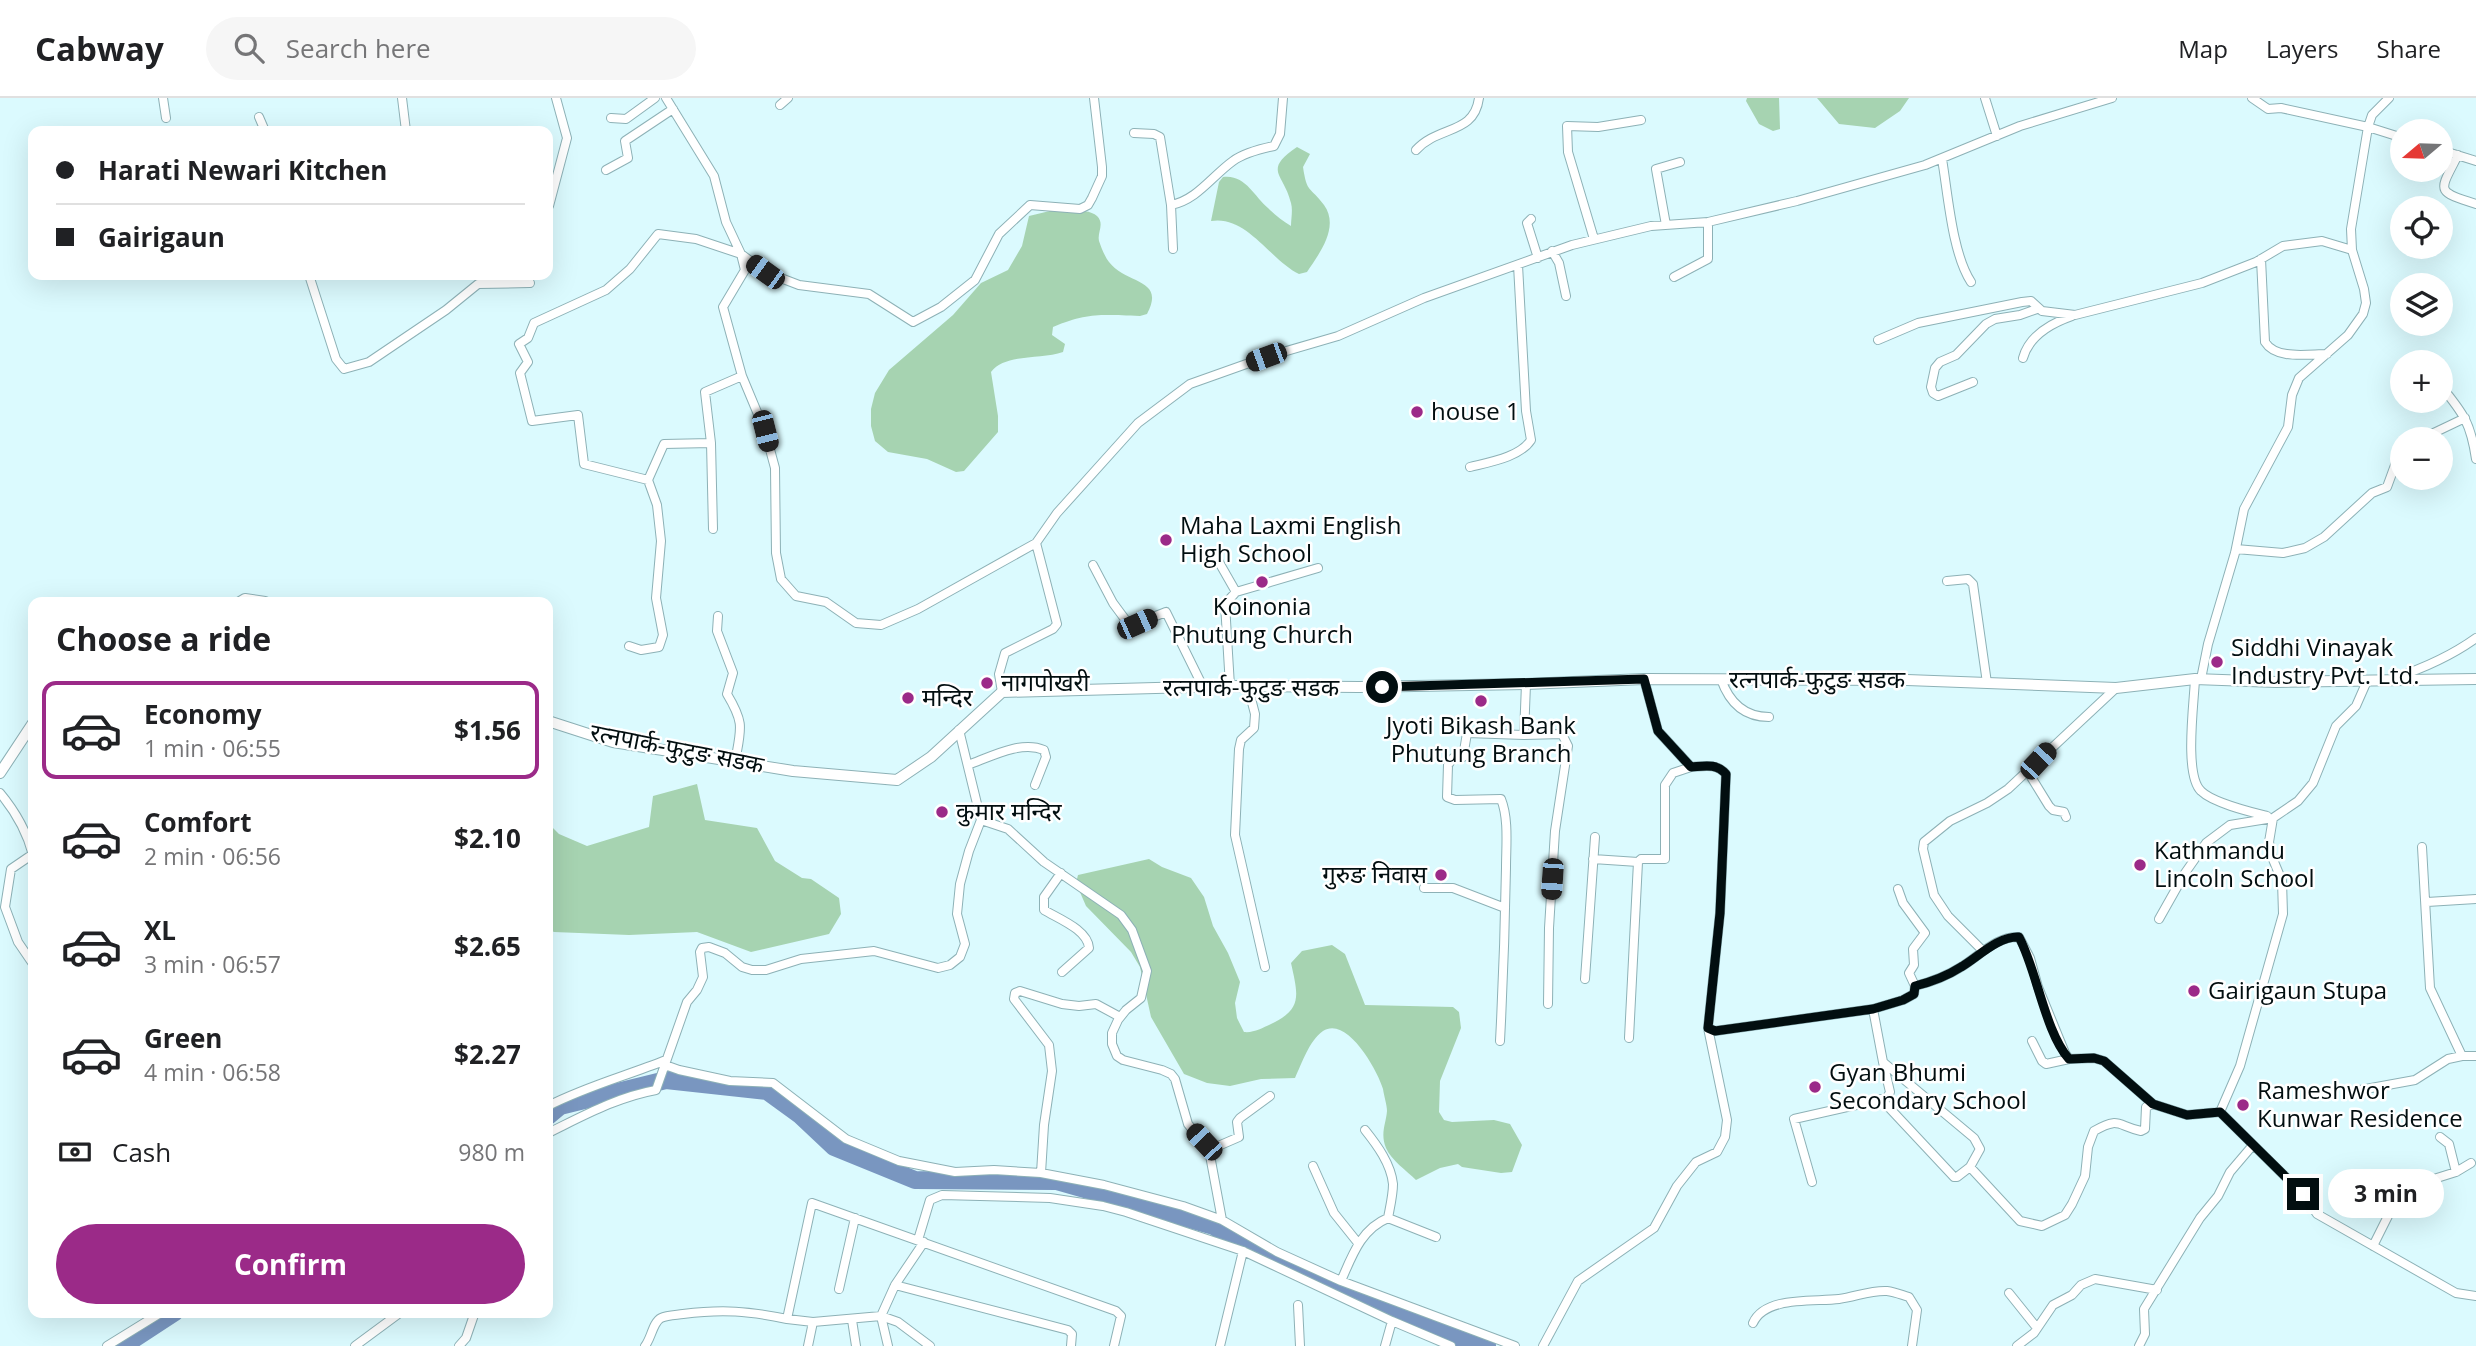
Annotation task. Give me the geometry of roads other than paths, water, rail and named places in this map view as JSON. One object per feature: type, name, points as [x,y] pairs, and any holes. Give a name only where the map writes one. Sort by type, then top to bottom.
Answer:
[{"type":"street","points":[[163,98],[166,118]]},
{"type":"street","points":[[402,98],[405,126]]},
{"type":"street","points":[[553,191],[567,138],[556,98]]},
{"type":"street","points":[[611,118],[626,119],[655,98]]},
{"type":"street","points":[[666,98],[714,176],[726,222],[741,254],[745,270],[723,307],[742,376],[765,431],[775,468],[776,553],[781,579],[796,596],[826,602],[856,624],[881,625],[918,609],[1036,543],[1057,513],[1138,423],[1190,384],[1266,357],[1338,336],[1424,298],[1552,251],[1651,226],[1708,222],[1797,201],[1925,165],[2020,126],[2112,98]]},
{"type":"street","points":[[780,105],[788,98]]},
{"type":"street","points":[[648,480],[584,464],[578,415],[532,421],[520,373],[528,362],[519,344],[528,338],[534,323],[606,290],[630,270],[658,233],[696,239],[741,254],[765,272],[799,285],[869,294],[913,322],[942,307],[975,280],[999,234],[1024,208],[1030,205],[1080,209],[1088,205],[1102,176],[1093,100],[1083,98]]},
{"type":"street","points":[[1171,205],[1193,197],[1236,159],[1274,146],[1280,134],[1283,98]]},
{"type":"street","points":[[1416,150],[1426,139],[1469,121],[1475,114],[1479,98]]},
{"type":"street","points":[[1985,98],[1997,136]]},
{"type":"street","points":[[2252,98],[2267,109],[2281,108],[2390,134]]},
{"type":"street","points":[[2273,818],[2243,811],[2202,793],[2194,781],[2192,766],[2198,679],[2236,549],[2244,509],[2288,427],[2292,395],[2299,378],[2348,335],[2363,314],[2366,303],[2352,250],[2351,229],[2368,127],[2372,115],[2389,98]]},
{"type":"street","points":[[606,170],[628,158],[625,141],[673,108]]},
{"type":"street","points":[[259,117],[263,126]]},
{"type":"street","points":[[1594,239],[1568,152],[1567,126],[1598,127],[1640,120]]},
{"type":"street","points":[[1134,133],[1160,137],[1171,205],[1173,249]]},
{"type":"street","points":[[2454,154],[2476,161]]},
{"type":"street","points":[[2458,155],[2444,182],[2445,191],[2449,196],[2476,204]]},
{"type":"street","points":[[1941,159],[1956,243],[1971,282]]},
{"type":"street","points":[[1666,225],[1656,169],[1680,162]]},
{"type":"street","points":[[1531,219],[1527,223],[1538,258]]},
{"type":"street","points":[[1674,277],[1708,259],[1708,222]]},
{"type":"street","points":[[2023,358],[2033,341],[2051,324],[2075,315],[2203,283],[2261,259],[2283,246],[2322,240],[2352,250]]},
{"type":"street","points":[[1552,251],[1559,263],[1566,296]]},
{"type":"street","points":[[2261,259],[2265,342],[2268,347],[2283,354],[2327,354]]},
{"type":"street","points":[[1470,467],[1527,447],[1531,440],[1526,411],[1518,265]]},
{"type":"street","points":[[311,280],[336,359],[344,369],[369,362],[446,310],[478,284],[530,283]]},
{"type":"street","points":[[1878,340],[1918,323],[2022,302],[2031,301],[2042,311],[2075,315]]},
{"type":"street","points":[[1973,382],[1938,396],[1933,393],[1931,387],[1934,368],[1940,362],[1956,355],[1986,324],[1995,319],[2037,309]]},
{"type":"street","points":[[713,529],[705,392],[742,376]]},
{"type":"street","points":[[2453,402],[2472,433],[2476,459]]},
{"type":"street","points":[[2446,427],[2465,418]]},
{"type":"street","points":[[629,646],[641,650],[659,647],[663,635],[656,598],[660,528],[657,505],[648,480],[664,444],[710,443]]},
{"type":"street","points":[[2236,549],[2283,553],[2305,548],[2324,537],[2372,493],[2387,487],[2390,479]]},
{"type":"street","points":[[1002,692],[999,674],[1005,653],[1057,624],[1036,543]]},
{"type":"street","points":[[1216,557],[1236,592]]},
{"type":"street","points":[[1093,565],[1113,603],[1130,626],[1166,612],[1203,687]]},
{"type":"street","points":[[1230,686],[1225,604],[1236,592],[1318,568]]},
{"type":"street","points":[[1947,581],[1968,579],[1973,584],[1987,683]]},
{"type":"street","points":[[718,616],[717,631],[733,673],[727,694],[739,714],[741,730],[736,762]]},
{"type":"street","points":[[2387,681],[2425,667],[2476,638]]},
{"type":"street","points":[[1644,679],[1658,731],[1691,767]]},
{"type":"street","name":"रत्नपार्क-फुटुङ सडक","points":[[553,722],[613,742],[793,771],[897,780],[931,757],[1002,692],[1230,686],[1526,684],[1644,679],[1987,683],[2116,688],[2198,679],[2276,682],[2476,679]]},
{"type":"street","points":[[1721,679],[1727,696],[1735,704],[1757,717],[1769,717]]},
{"type":"street","points":[[2159,919],[2206,843],[2230,825],[2273,818],[2298,801],[2312,783],[2336,726],[2356,706],[2367,681]]},
{"type":"street","points":[[1524,735],[1526,684]]},
{"type":"street","points":[[1248,687],[1255,714],[1254,728],[1241,740],[1239,749],[1235,835],[1265,967]]},
{"type":"street","points":[[1983,951],[1948,916],[1934,895],[1923,849],[1924,842],[1950,821],[1987,803],[2028,772],[2116,688]]},
{"type":"street","points":[[553,1131],[635,1094],[656,1090],[687,1002],[698,990],[703,977],[699,952],[702,948],[709,947],[725,953],[742,967],[752,970],[766,970],[801,958],[874,951],[938,968],[950,965],[960,957],[965,944],[957,914],[960,884],[981,820],[959,730]]},
{"type":"street","points":[[0,773],[28,731]]},
{"type":"street","points":[[1500,1041],[1506,908],[1504,804],[1501,799],[1455,800],[1447,797],[1448,765],[1453,758],[1463,757],[1467,733],[1562,734],[1568,746],[1555,831],[1548,1004]]},
{"type":"street","points":[[968,765],[1021,747],[1041,747],[1046,757],[1035,785]]},
{"type":"street","points":[[1543,1346],[1578,1281],[1654,1228],[1677,1186],[1696,1162],[1717,1152],[1725,1137],[1727,1120],[1708,1028],[1720,913],[1726,774],[1712,765],[1691,767],[1672,773],[1665,785],[1664,859],[1641,859],[1638,862],[1593,859]]},
{"type":"street","points":[[2028,772],[2049,806],[2053,810],[2064,812],[2066,817]]},
{"type":"street","points":[[0,793],[28,837]]},
{"type":"street","points":[[2220,1112],[2240,1066],[2283,914],[2282,881],[2269,842],[2273,818]]},
{"type":"street","points":[[981,820],[1008,829],[1044,862],[1121,915],[1132,930],[1147,971],[1141,998],[1120,1017],[1112,1033],[1112,1044],[1116,1056],[1123,1060],[1171,1074],[1175,1079],[1188,1124],[1209,1150],[1222,1220]]},
{"type":"street","points":[[1585,979],[1594,837]]},
{"type":"street","points":[[2422,847],[2430,988],[2462,1056]]},
{"type":"street","points":[[28,858],[11,869],[5,907],[18,942],[28,957]]},
{"type":"street","points":[[1629,1038],[1638,862]]},
{"type":"street","points":[[1061,873],[1044,897],[1044,910],[1082,934],[1089,948],[1062,972]]},
{"type":"street","points":[[1424,888],[1453,888],[1506,908]]},
{"type":"street","points":[[1708,1028],[1715,1031],[1873,1009],[1914,994],[1915,986],[1909,973],[1914,965],[1913,949],[1925,933],[1903,902],[1898,889]]},
{"type":"street","points":[[2427,902],[2476,899]]},
{"type":"street","points":[[1915,986],[1931,982],[1961,967],[2004,940],[2019,937],[2030,958],[2054,1029],[2069,1059]]},
{"type":"street","points":[[1041,1173],[1044,1125],[1052,1071],[1049,1045],[1020,1009],[1014,999],[1015,993],[1020,991],[1062,1004],[1096,1004],[1120,1017]]},
{"type":"street","points":[[1812,1182],[1795,1118],[1887,1098],[1890,1092],[1873,1009]]},
{"type":"street","points":[[2032,1041],[2046,1064],[2069,1059],[2094,1058],[2104,1061],[2153,1104],[2187,1115],[2220,1112]]},
{"type":"street","points":[[2360,1090],[2415,1080],[2448,1059],[2476,1056]]},
{"type":"street","points":[[1881,1099],[1954,1177],[1970,1167],[1980,1149],[1973,1138],[1884,1062]]},
{"type":"street","points":[[553,1103],[579,1090],[666,1063],[679,1070],[730,1081],[773,1083],[846,1139],[899,1161],[954,1172],[995,1170],[1041,1173],[1104,1185],[1183,1206],[1222,1220],[1277,1252],[1341,1281],[1515,1346]]},
{"type":"street","points":[[1209,1150],[1239,1137],[1237,1122],[1240,1118],[1270,1096]]},
{"type":"street","points":[[1970,1167],[2020,1222],[2042,1226],[2065,1215],[2072,1204],[2085,1176],[2088,1147],[2094,1131],[2114,1122],[2141,1131],[2145,1129],[2146,1107],[2153,1104]]},
{"type":"street","points":[[2220,1112],[2303,1194],[2317,1214],[2456,1293],[2476,1296]]},
{"type":"street","points":[[1341,1281],[1358,1243],[1367,1232],[1388,1218],[1393,1186],[1391,1176],[1377,1146],[1365,1130]]},
{"type":"street","points":[[2440,1137],[2449,1144],[2456,1172]]},
{"type":"street","points":[[2139,1346],[2145,1334],[2144,1309],[2200,1218],[2218,1196],[2230,1172],[2253,1145]]},
{"type":"street","points":[[2373,1246],[2399,1194],[2405,1188],[2456,1172],[2471,1163]]},
{"type":"street","points":[[1313,1166],[1334,1213],[1358,1243]]},
{"type":"street","points":[[888,1346],[881,1316],[895,1285],[921,1241],[930,1200],[943,1195],[1050,1199],[1103,1206],[1243,1251],[1432,1340],[1451,1346]]},
{"type":"street","points":[[787,1319],[812,1203],[1116,1311],[1121,1316],[1114,1346]]},
{"type":"street","points":[[839,1289],[855,1218]]},
{"type":"street","points":[[1388,1218],[1436,1237]]},
{"type":"street","points":[[1220,1346],[1243,1251]]},
{"type":"street","points":[[2017,1346],[2037,1328],[2053,1305],[2072,1295],[2081,1285],[2095,1279],[2157,1290]]},
{"type":"street","points":[[895,1285],[1068,1330],[1072,1334],[1071,1346]]},
{"type":"street","points":[[1753,1323],[1756,1316],[1763,1311],[1777,1306],[1845,1298],[1875,1291],[1891,1292],[1909,1297],[1917,1310],[1912,1346]]},
{"type":"street","points":[[2009,1293],[2037,1328]]},
{"type":"street","points":[[1298,1305],[1300,1346]]},
{"type":"street","points":[[645,1346],[651,1339],[656,1322],[662,1317],[746,1310],[813,1322],[881,1316],[898,1322],[930,1346]]},
{"type":"street","points":[[107,1346],[147,1318]]},
{"type":"street","points":[[355,1346],[393,1318]]},
{"type":"street","points":[[459,1346],[466,1338],[473,1318]]},
{"type":"street","points":[[852,1320],[856,1346]]},
{"type":"street","points":[[1385,1346],[1392,1321]]},
{"type":"street","points":[[808,1346],[813,1322]]},
{"type":"waterway","points":[[553,1112],[560,1106],[666,1080],[767,1091],[800,1115],[834,1147],[915,1180],[1057,1181],[1214,1226],[1230,1238],[1391,1312],[1448,1335],[1487,1346]]},
{"type":"waterway","points":[[123,1346],[166,1318]]},
{"type":"place","name":"house 1","points":[[1417,412]]},
{"type":"place","name":"Maha Laxmi English High School","points":[[1166,540]]},
{"type":"place","name":"Koinonia Phutung Church","points":[[1262,582]]},
{"type":"place","name":"Siddhi Vinayak Industry Pvt. Ltd.","points":[[2217,662]]},
{"type":"place","name":"नागपोखरी","points":[[987,683]]},
{"type":"place","name":"मन्दिर","points":[[908,698]]},
{"type":"place","name":"Jyoti Bikash Bank Phutung Branch","points":[[1481,701]]},
{"type":"place","name":"कुमार मन्दिर","points":[[942,812]]},
{"type":"place","name":"Kathmandu Lincoln School","points":[[2140,865]]},
{"type":"place","name":"गुरुङ निवास","points":[[1441,875]]},
{"type":"place","name":"Gairigaun Stupa","points":[[2194,991]]},
{"type":"place","name":"Gyan Bhumi Secondary School","points":[[1815,1087]]},
{"type":"place","name":"Rameshwor Kunwar Residence","points":[[2243,1105]]}]
